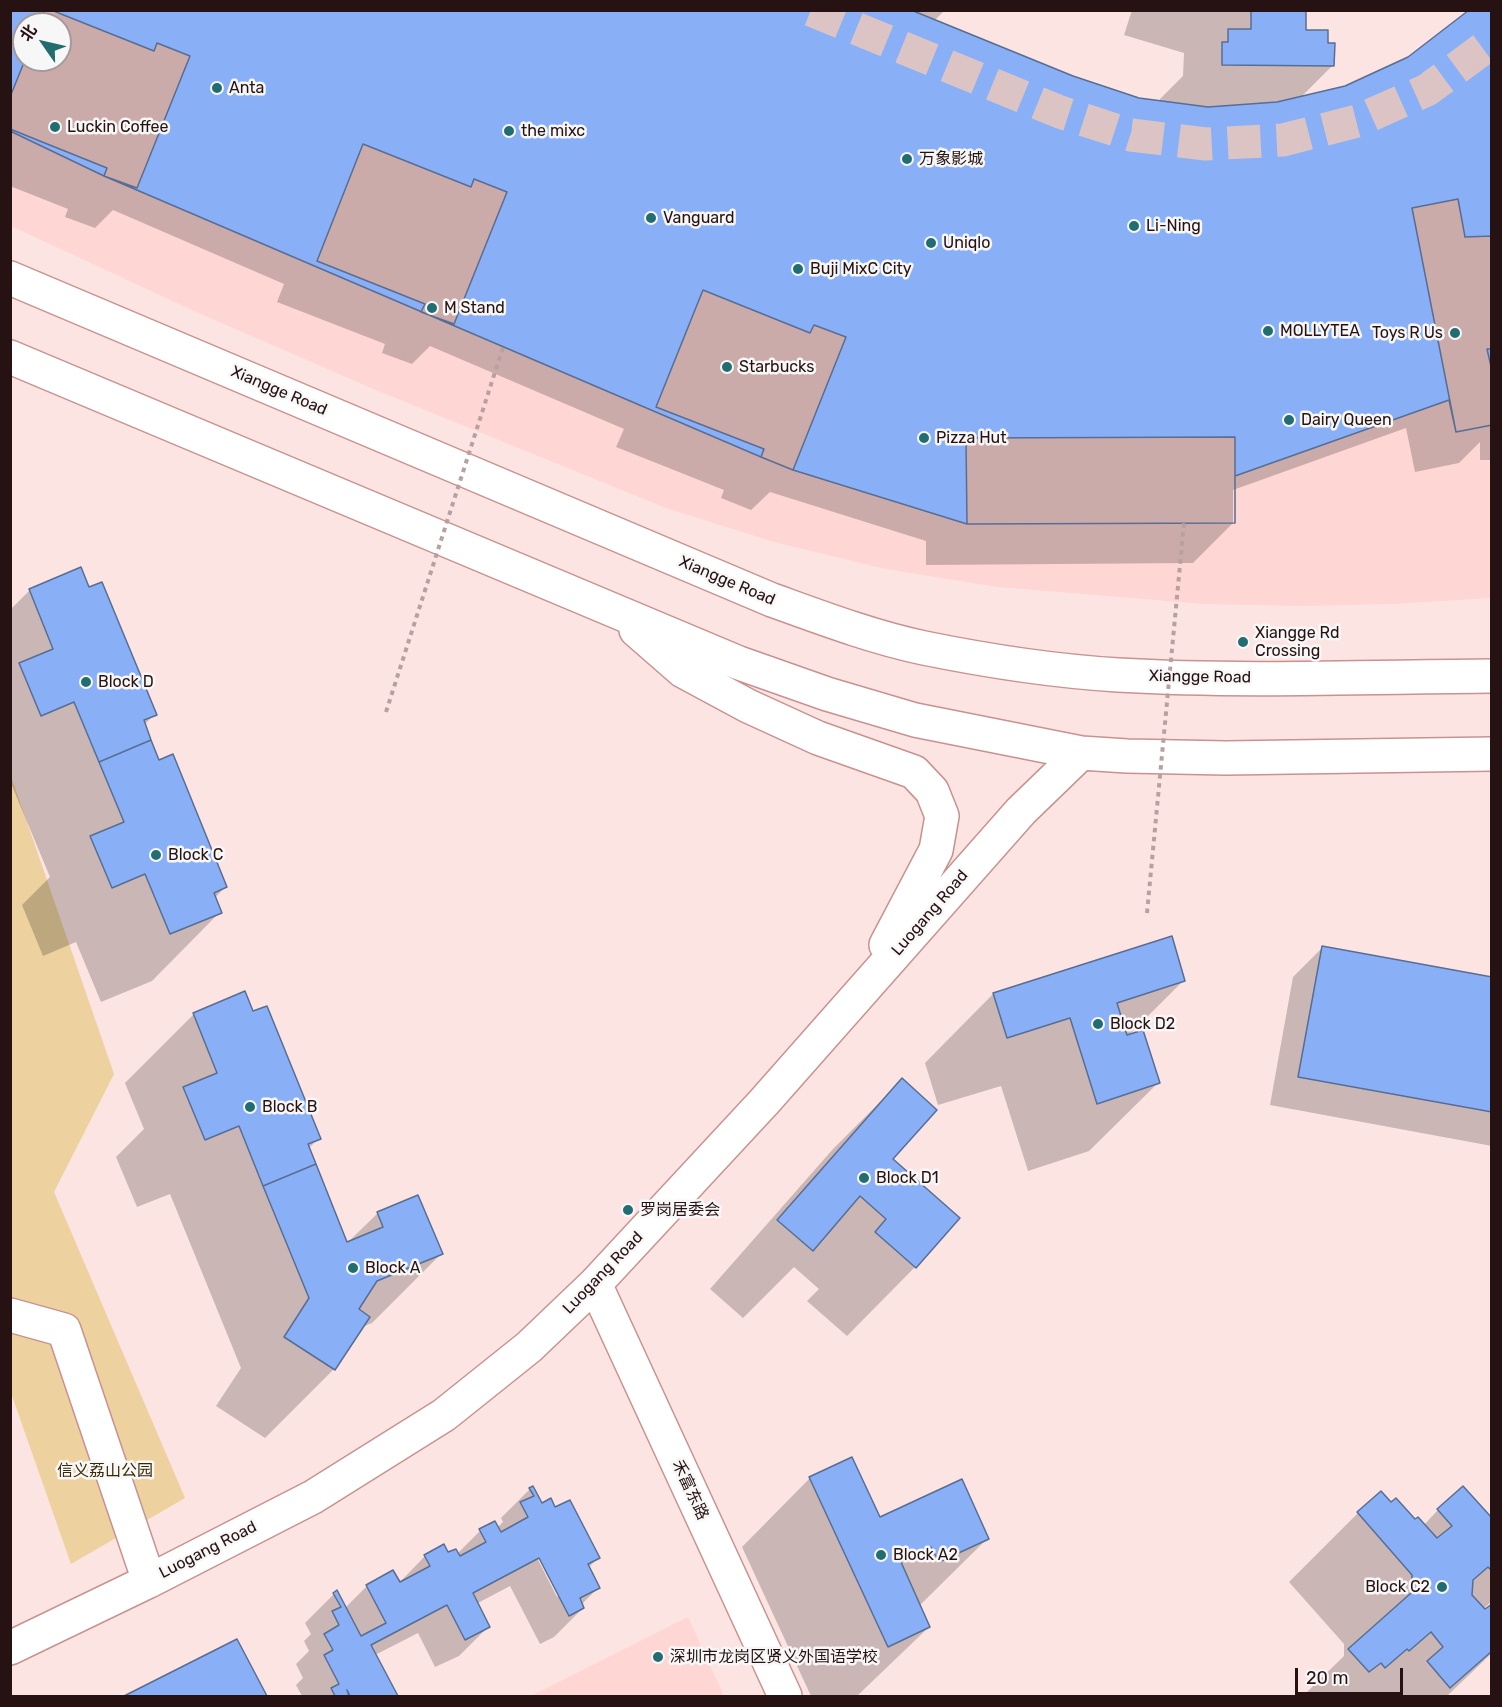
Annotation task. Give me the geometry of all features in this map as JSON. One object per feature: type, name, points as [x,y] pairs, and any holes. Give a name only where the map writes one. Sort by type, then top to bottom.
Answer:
[{"type":"street","name":"Xiangge Road","points":[[10,278],[772,600],[850,628],[922,647],[1005,663],[1117,675],[1251,678],[1491,676]]},
{"type":"street","points":[[10,357],[739,663],[827,694],[915,720],[1081,753],[1127,756],[1226,758],[1491,754]]},
{"type":"street","points":[[614,611],[683,671],[748,706],[818,738],[914,772],[932,791],[942,816],[936,850],[866,986]]},
{"type":"street","name":"Luogang Road","points":[[10,1648],[149,1581],[313,1497],[444,1415],[529,1347],[595,1284],[764,1102],[1021,811],[1081,753]]},
{"type":"street","name":"禾富东路","points":[[595,1284],[784,1696]]},
{"type":"street","points":[[10,1315],[64,1330],[149,1581]]},
{"type":"path","points":[[386,712],[504,344]]},
{"type":"path","points":[[1147,913],[1184,523]]},
{"type":"shaded area","name":"Buji MixC City","points":[[10,11],[26,12],[12,12],[12,72],[72,72],[72,15],[1073,76],[1139,98],[1208,107],[1277,102],[1345,86],[1408,57],[1464,16],[1491,11],[1491,598],[1392,604],[1299,606],[1205,604],[998,587],[886,569],[774,542],[666,508],[376,390],[194,311],[11,226]]},
{"type":"shaded area","name":"深圳市龙岗区贤义外国语学校","points":[[688,1617],[724,1696],[531,1696]]},
{"type":"green space","name":"信义荔山公园","points":[[10,773],[114,1074],[54,1192],[185,1498],[71,1564],[11,1393]]},
{"type":"building","name":"Buji MixC City","points":[[10,10],[911,10],[1073,76],[1139,98],[1208,107],[1277,102],[1345,86],[1408,57],[1469,10],[1492,10],[1492,425],[1456,432],[1449,400],[1235,476],[1235,523],[967,524],[793,470],[104,176],[10,131]]},
{"type":"building","points":[[1251,10],[1306,10],[1306,30],[1328,30],[1328,43],[1335,43],[1334,66],[1222,65],[1222,42],[1228,42],[1228,29],[1251,29]]},
{"type":"building","points":[[72,18],[154,51],[157,43],[190,56],[137,188],[104,176],[107,168],[10,129],[10,97],[20,72],[72,72]]},
{"type":"building","points":[[363,144],[471,187],[474,179],[507,192],[454,324],[421,312],[425,304],[317,261]]},
{"type":"building","points":[[1458,199],[1465,237],[1492,236],[1492,349],[1487,349],[1492,371],[1492,425],[1456,432],[1412,208]]},
{"type":"building","points":[[703,290],[810,333],[814,325],[846,337],[793,470],[761,457],[764,449],[656,407]]},
{"type":"building","points":[[1235,437],[1235,523],[967,524],[966,438]]},
{"type":"building","name":"Block D","points":[[81,567],[89,587],[102,582],[157,715],[144,720],[151,740],[99,762],[74,702],[41,716],[19,663],[53,649],[29,589]]},
{"type":"building","name":"Block C","points":[[151,740],[159,760],[173,754],[227,887],[214,893],[222,913],[170,934],[145,874],[112,888],[90,836],[124,822],[99,762]]},
{"type":"building","name":"Block D2","points":[[1172,936],[1185,981],[1117,1003],[1127,1035],[1143,1030],[1160,1083],[1097,1104],[1070,1018],[1007,1038],[993,993]]},
{"type":"building","points":[[1322,946],[1492,977],[1492,1112],[1298,1077]]},
{"type":"building","name":"Block B","points":[[245,991],[253,1011],[267,1006],[321,1139],[308,1144],[316,1164],[263,1186],[239,1126],[205,1140],[183,1087],[217,1073],[193,1013]]},
{"type":"building","name":"Block D1","points":[[902,1078],[937,1110],[893,1159],[960,1218],[916,1268],[875,1232],[886,1219],[860,1196],[813,1251],[777,1220]]},
{"type":"building","name":"Block A","points":[[316,1164],[347,1242],[383,1227],[377,1212],[418,1195],[443,1254],[377,1281],[359,1309],[370,1317],[335,1370],[284,1337],[309,1298],[263,1186]]},
{"type":"building","name":"Block A2","points":[[852,1457],[880,1517],[962,1479],[989,1539],[939,1562],[931,1547],[901,1562],[930,1627],[888,1647],[809,1477]]},
{"type":"building","points":[[533,1486],[542,1503],[551,1498],[555,1507],[570,1500],[600,1558],[588,1564],[600,1588],[580,1598],[584,1608],[569,1616],[539,1558],[473,1593],[490,1627],[465,1640],[447,1605],[371,1645],[398,1696],[350,1696],[347,1690],[349,1696],[335,1696],[331,1688],[339,1684],[324,1655],[333,1650],[324,1634],[339,1625],[332,1611],[341,1607],[333,1593],[337,1590],[361,1636],[386,1623],[366,1585],[393,1570],[400,1582],[430,1566],[424,1555],[444,1544],[448,1552],[456,1549],[460,1556],[486,1542],[479,1529],[495,1521],[501,1532],[528,1517],[520,1502],[534,1496],[529,1488]]},
{"type":"building","name":"Block C2","points":[[1463,1486],[1492,1518],[1492,1571],[1488,1567],[1473,1580],[1472,1595],[1485,1609],[1492,1604],[1492,1651],[1450,1688],[1427,1661],[1443,1647],[1431,1632],[1385,1668],[1381,1663],[1369,1672],[1348,1649],[1411,1593],[1412,1575],[1357,1512],[1381,1491],[1391,1502],[1396,1498],[1437,1538],[1452,1526],[1437,1509]]},
{"type":"building","points":[[237,1639],[267,1696],[124,1696]]},
{"type":"tunnel","points":[[811,10],[1060,112],[1131,135],[1206,144],[1283,140],[1357,121],[1427,90],[1492,42]]},
{"type":"place","name":"Anta","points":[[217,88]]},
{"type":"place","name":"Luckin Coffee","points":[[55,127]]},
{"type":"place","name":"the mixc","points":[[509,131]]},
{"type":"place","name":"万象影城","points":[[907,159]]},
{"type":"place","name":"Vanguard","points":[[651,218]]},
{"type":"place","name":"Li-Ning","points":[[1134,226]]},
{"type":"place","name":"Uniqlo","points":[[931,243]]},
{"type":"place","name":"Buji MixC City","points":[[798,269]]},
{"type":"place","name":"M Stand","points":[[432,308]]},
{"type":"place","name":"MOLLYTEA","points":[[1268,331]]},
{"type":"place","name":"Toys R Us","points":[[1455,333]]},
{"type":"place","name":"Starbucks","points":[[727,367]]},
{"type":"place","name":"Dairy Queen","points":[[1289,420]]},
{"type":"place","name":"Pizza Hut","points":[[924,438]]},
{"type":"place","name":"Xiangge Rd Crossing","points":[[1243,642]]},
{"type":"place","name":"Block D","points":[[86,682]]},
{"type":"place","name":"Block C","points":[[156,855]]},
{"type":"place","name":"Block D2","points":[[1098,1024]]},
{"type":"place","name":"Block B","points":[[250,1107]]},
{"type":"place","name":"Block D1","points":[[864,1178]]},
{"type":"place","name":"罗岗居委会","points":[[628,1210]]},
{"type":"place","name":"Block A","points":[[353,1268]]},
{"type":"place","name":"Block A2","points":[[881,1555]]},
{"type":"place","name":"Block C2","points":[[1442,1587]]},
{"type":"place","name":"深圳市龙岗区贤义外国语学校","points":[[658,1657]]}]
